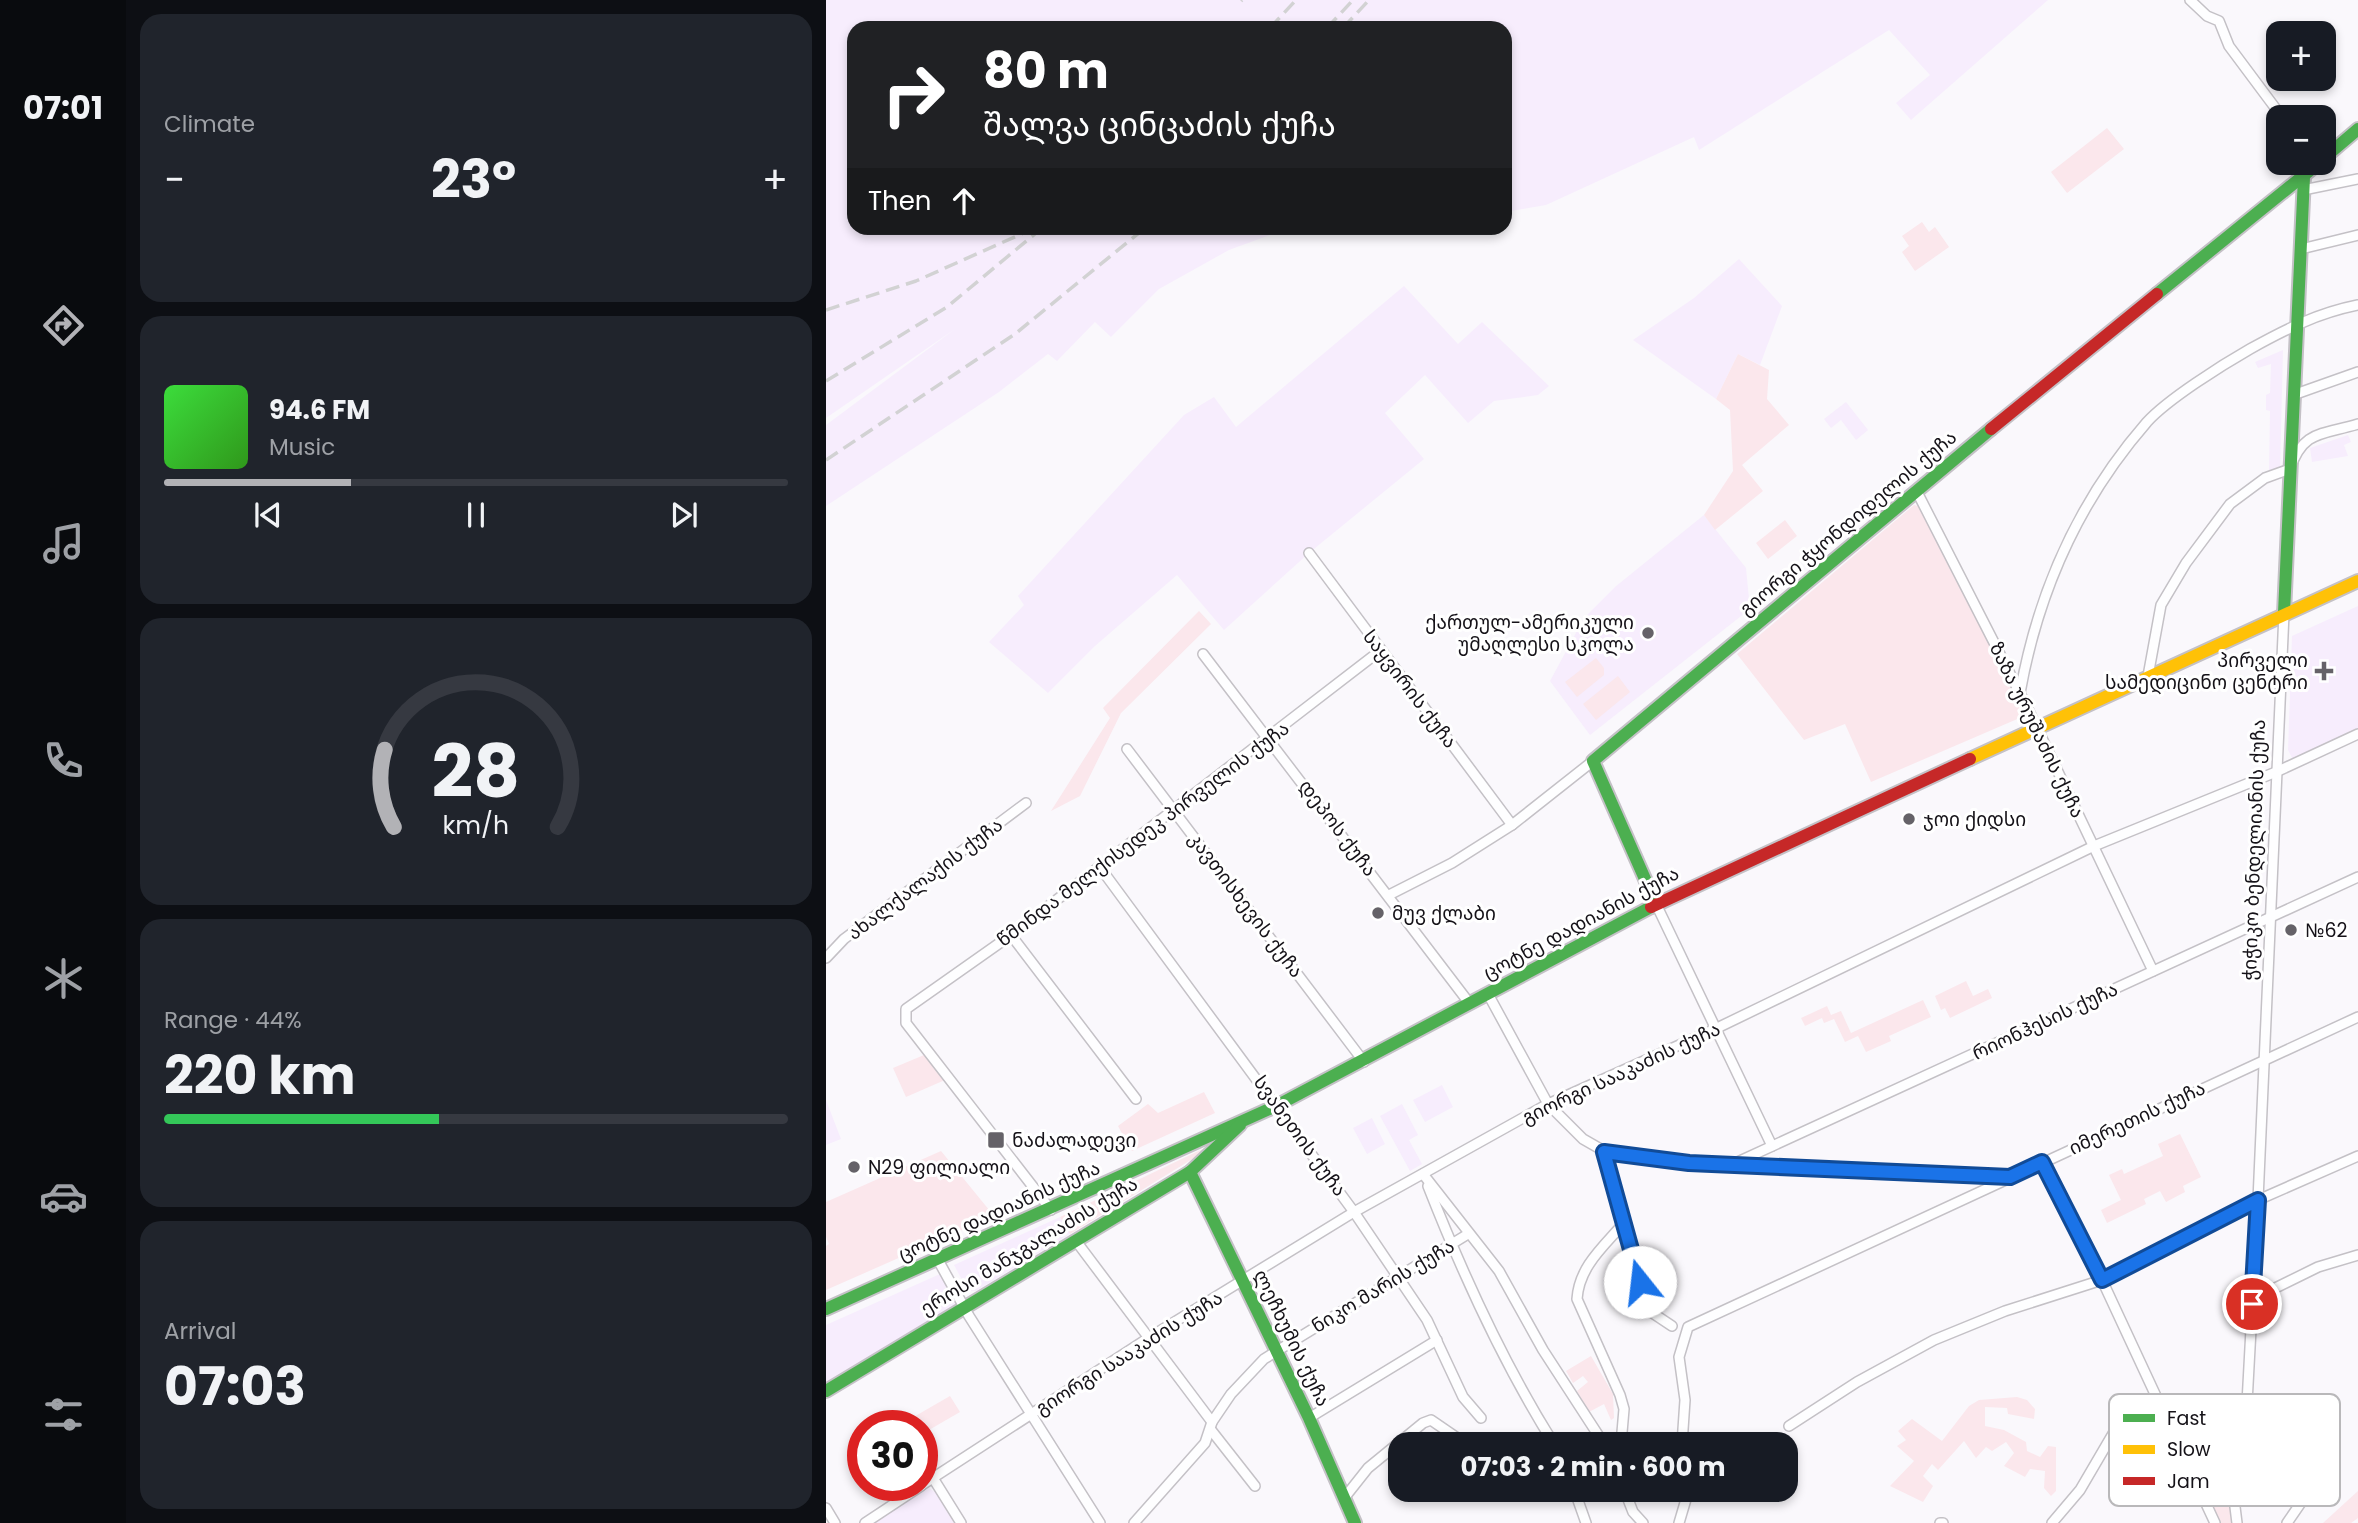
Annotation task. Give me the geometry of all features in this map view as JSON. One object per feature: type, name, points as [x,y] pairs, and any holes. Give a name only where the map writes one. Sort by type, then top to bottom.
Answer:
[{"type":"street","points":[[2190,0],[2207,16],[2219,21],[2229,46],[2273,105]]},
{"type":"street","name":"გიორგი ჭყონდიდელის ქუჩა","points":[[2336,148],[2358,129]]},
{"type":"street","name":"გიორგი ჭყონდიდელის ქუჩა","points":[[1389,895],[1452,863],[1512,825],[1916,490],[2304,183],[2310,175]]},
{"type":"street","points":[[2304,183],[2358,180]]},
{"type":"street","name":"ჭიჭიკო ბენდელიანის ქუჩა","points":[[2248,1394],[2272,916],[2276,772],[2304,183]]},
{"type":"street","points":[[2301,249],[2358,235]]},
{"type":"street","points":[[2020,693],[2029,639],[2058,558],[2096,492],[2148,421],[2221,365],[2297,323],[2358,305]]},
{"type":"street","points":[[2294,395],[2358,372]]},
{"type":"street","points":[[2148,676],[2161,606],[2186,563],[2230,504],[2265,478],[2290,469],[2297,449],[2305,440],[2358,424]]},
{"type":"street","name":"ზაზა ურუშაძის ქუჩა","points":[[1916,490],[2020,693],[2153,971]]},
{"type":"street","name":"საყვირის ქუჩა","points":[[1309,553],[1512,825]]},
{"type":"street","name":"ცოტნე დადიანის ქუჩა","points":[[826,1309],[1243,1122],[1363,1062],[1656,904],[2358,581]]},
{"type":"street","name":"წმინდა მელქისედეკ პირველის ქუჩა","points":[[1051,1210],[906,1023],[906,1009],[1011,935],[1381,650]]},
{"type":"street","name":"დეპოს ქუჩა","points":[[1203,654],[1270,737],[1470,1003]]},
{"type":"street","name":"გიორგი სააკაძის ქუჩა","points":[[938,1475],[1150,1337],[1244,1282],[1354,1212],[1548,1104],[1716,1028],[2094,846],[2276,772],[2358,734]]},
{"type":"street","name":"კავთისხევის ქუჩა","points":[[1127,750],[1363,1062]]},
{"type":"street","points":[[1592,761],[1656,904],[1772,1146]]},
{"type":"street","name":"ახალქალაქის ქუჩა","points":[[826,958],[844,939],[1026,803]]},
{"type":"street","name":"სვანეთის ქუჩა","points":[[1099,866],[1278,1105],[1354,1212],[1437,1340],[1463,1397],[1481,1418]]},
{"type":"street","name":"რიონჰესის ქუჩა","points":[[1731,1165],[2358,877]]},
{"type":"street","points":[[1011,935],[1136,1099]]},
{"type":"street","points":[[1488,994],[1548,1104],[1583,1139],[1604,1152],[1689,1163],[2010,1177]]},
{"type":"street","name":"იმერეთის ქუჩა","points":[[1683,1432],[1685,1400],[1679,1357],[1688,1327],[2358,1017]]},
{"type":"street","name":"ეროსი მანჯგალაძის ქუჩა","points":[[826,1391],[1190,1172],[1243,1122]]},
{"type":"street","points":[[1604,1152],[1651,1312],[1672,1326]]},
{"type":"street","points":[[1788,1426],[1857,1382],[1945,1335],[1992,1316],[2102,1280],[2258,1200],[2358,1156]]},
{"type":"street","points":[[2042,1162],[2102,1280],[2153,1394]]},
{"type":"street","name":"ლეჩხუმის ქუჩა","points":[[1190,1172],[1309,1418],[1355,1523]]},
{"type":"street","points":[[1423,1174],[1452,1247],[1527,1401],[1546,1432]]},
{"type":"street","name":"ნიკო მარის ქუჩა","points":[[1423,1174],[1499,1270],[1543,1350],[1596,1432]]},
{"type":"street","points":[[1623,1224],[1591,1261],[1578,1283],[1577,1298],[1620,1395],[1625,1424],[1623,1432]]},
{"type":"street","name":"ნიკო მარის ქუჩა","points":[[1134,1523],[1205,1443],[1212,1426],[1248,1374],[1277,1350],[1397,1275],[1452,1247],[1468,1234]]},
{"type":"street","points":[[1076,1241],[1150,1337],[1255,1486]]},
{"type":"street","points":[[2253,1298],[2318,1267],[2358,1255]]},
{"type":"street","points":[[938,1260],[964,1307],[1100,1523]]},
{"type":"street","points":[[1309,1418],[1437,1340]]},
{"type":"street","points":[[1412,1432],[1431,1420],[1450,1432]]},
{"type":"street","points":[[2052,1523],[2080,1490],[2109,1440]]},
{"type":"street","points":[[1345,1497],[1368,1468],[1388,1452]]},
{"type":"street","points":[[938,1486],[961,1523]]},
{"type":"street","name":"გიორგი სააკაძის ქუჩა","points":[[865,1523],[898,1501]]},
{"type":"street","points":[[1579,1502],[1586,1523]]},
{"type":"street","points":[[1629,1502],[1633,1513],[1643,1523]]},
{"type":"street","points":[[1679,1523],[1685,1502]]},
{"type":"street","points":[[2207,1506],[2215,1523]]},
{"type":"street","points":[[2287,1523],[2299,1506]]},
{"type":"street","points":[[826,1508],[835,1523]]},
{"type":"shaded area","points":[[826,0],[2048,0],[1911,120],[1896,103],[1930,75],[1889,30],[1699,150],[1694,137],[1546,205],[1512,211],[1512,21],[847,21],[847,235],[1270,235],[1229,250],[1159,289],[1111,337],[1095,322],[1057,361],[1048,354],[999,392],[826,506],[826,425],[955,329],[826,418]]},
{"type":"shaded area","points":[[2107,128],[2124,149],[2067,193],[2051,172]]},
{"type":"shaded area","points":[[1922,222],[1929,232],[1935,227],[1949,247],[1915,271],[1902,252],[1909,246],[1902,236]]},
{"type":"shaded area","points":[[1739,259],[1782,306],[1760,365],[1738,354],[1716,399],[1633,340],[1694,298]]},
{"type":"shaded area","points":[[1404,286],[1458,344],[1482,322],[1549,386],[1538,395],[1494,401],[1468,423],[1425,375],[1385,413],[1424,459],[1309,553],[1224,630],[1177,575],[1095,646],[1048,693],[989,642],[1024,605],[1018,596],[1184,415],[1214,397],[1236,427]]},
{"type":"shaded area","points":[[2283,350],[2280,472],[2269,472],[2270,411],[2266,410],[2266,395],[2270,393],[2271,364],[2258,368],[2255,362]]},
{"type":"shaded area","points":[[1738,354],[1769,370],[1767,399],[1789,425],[1742,465],[1763,491],[1715,530],[1704,515],[1733,471],[1730,410],[1716,399]]},
{"type":"shaded area","points":[[1846,402],[1868,430],[1856,440],[1841,420],[1831,428],[1824,419]]},
{"type":"shaded area","points":[[2348,435],[2351,442],[2344,445],[2348,456],[2312,462],[2310,448]]},
{"type":"shaded area","points":[[1914,505],[1922,507],[2024,711],[2022,717],[1871,782],[1845,724],[1804,740],[1737,654]]},
{"type":"shaded area","name":"ქართულ-ამერიკული უმაღლესი სკოლა","points":[[1704,515],[1746,568],[1750,609],[1590,735],[1550,681],[1584,618],[1615,587]]},
{"type":"shaded area","points":[[1785,520],[1797,536],[1768,559],[1756,543]]},
{"type":"shaded area","name":"პირველი სამედიცინო ცენტრი","points":[[2358,606],[2358,731],[2293,760],[2288,750],[2292,636]]},
{"type":"shaded area","points":[[1199,611],[1211,624],[1121,713],[1080,796],[1051,811],[1110,718],[1103,708]]},
{"type":"shaded area","points":[[1596,658],[1604,668],[1604,675],[1577,697],[1565,682]]},
{"type":"shaded area","points":[[1618,676],[1630,692],[1596,720],[1583,704]]},
{"type":"shaded area","points":[[1966,981],[1973,996],[1988,989],[1992,998],[1950,1018],[1945,1008],[1941,1010],[1935,996]]},
{"type":"shaded area","points":[[1923,1000],[1931,1017],[1889,1036],[1891,1041],[1866,1052],[1858,1036],[1845,1042],[1834,1019],[1824,1023],[1822,1018],[1805,1026],[1801,1018],[1827,1006],[1831,1015],[1841,1011],[1851,1033]]},
{"type":"shaded area","points":[[924,1055],[945,1080],[906,1097],[893,1068]]},
{"type":"shaded area","points":[[1442,1085],[1453,1107],[1425,1122],[1413,1100]]},
{"type":"shaded area","points":[[1204,1092],[1215,1113],[1132,1151],[1118,1126],[1148,1104],[1158,1113]]},
{"type":"shaded area","points":[[826,1100],[841,1139],[826,1145]]},
{"type":"shaded area","points":[[1402,1104],[1418,1135],[1409,1140],[1422,1164],[1410,1171],[1380,1116]]},
{"type":"shaded area","points":[[1372,1118],[1385,1144],[1367,1154],[1353,1128]]},
{"type":"shaded area","points":[[2180,1134],[2201,1177],[2183,1186],[2185,1192],[2166,1202],[2160,1191],[2144,1199],[2146,1204],[2107,1223],[2101,1210],[2121,1200],[2109,1175],[2122,1169],[2124,1174],[2163,1156],[2158,1144]]},
{"type":"shaded area","points":[[1211,1145],[1212,1147],[1070,1234],[1060,1217]]},
{"type":"shaded area","points":[[941,1151],[994,1216],[826,1290],[826,1246],[829,1244],[826,1237],[826,1202]]},
{"type":"shaded area","points":[[1060,1217],[1070,1234],[976,1291],[968,1291],[954,1265]]},
{"type":"shaded area","points":[[940,1274],[957,1304],[826,1383],[826,1325]]},
{"type":"shaded area","points":[[1591,1356],[1613,1394],[1614,1418],[1611,1420],[1604,1404],[1589,1412],[1577,1391],[1588,1382],[1583,1376],[1573,1383],[1566,1371]]},
{"type":"shaded area","points":[[950,1396],[960,1412],[938,1425],[938,1410],[926,1410]]},
{"type":"shaded area","points":[[2017,1397],[2027,1400],[2035,1409],[2034,1419],[2008,1414],[2007,1408],[1985,1407],[1985,1426],[2004,1430],[2026,1442],[2027,1451],[2040,1457],[2048,1446],[2056,1447],[2056,1491],[2051,1496],[2044,1488],[2045,1471],[2030,1469],[2025,1477],[2004,1466],[2014,1453],[2006,1442],[1992,1451],[1986,1447],[1976,1458],[1964,1441],[1938,1470],[1932,1464],[1923,1476],[1933,1486],[1923,1502],[1890,1486],[1914,1461],[1897,1446],[1906,1440],[1898,1431],[1912,1419],[1942,1441],[1969,1406],[1979,1400]]},
{"type":"shaded area","points":[[2358,1491],[2358,1518],[2351,1523],[2323,1523]]},
{"type":"shaded area","points":[[938,1496],[955,1523],[874,1523],[909,1501],[938,1501]]},
{"type":"shaded area","points":[[2212,1506],[2233,1506],[2234,1523],[2220,1523]]},
{"type":"railway","points":[[1276,21],[1296,0]]},
{"type":"railway","points":[[1334,21],[1353,0]]},
{"type":"railway","points":[[1350,21],[1369,0]]},
{"type":"railway","points":[[826,310],[916,281],[1019,235]]},
{"type":"railway","points":[[826,381],[947,307],[1034,235]]},
{"type":"railway","points":[[826,460],[1015,334],[1136,235]]},
{"type":"traffic: fast","points":[[2336,148],[2358,129]]},
{"type":"traffic: fast","points":[[2157,294],[2304,175]]},
{"type":"traffic: fast","points":[[2284,613],[2304,177]]},
{"type":"traffic: fast","points":[[1656,904],[1593,761],[1991,429]]},
{"type":"traffic: fast","points":[[826,1309],[1278,1105],[1651,907]]},
{"type":"traffic: fast","points":[[826,1391],[1190,1172],[1240,1125]]},
{"type":"traffic: fast","points":[[1190,1172],[1309,1418],[1355,1523]]},
{"type":"traffic: slow","points":[[1970,759],[2358,581]]},
{"type":"traffic: jam","points":[[1991,429],[2157,294]]},
{"type":"traffic: jam","points":[[1651,907],[1970,759]]},
{"type":"place","name":"ქართულ-ამერიკული უმაღლესი სკოლა","points":[[1648,633]]},
{"type":"place","name":"პირველი სამედიცინო ცენტრი","points":[[2324,671]]},
{"type":"place","name":"ჯოი ქიდსი","points":[[1909,819]]},
{"type":"place","name":"მუვ ქლაბი","points":[[1378,913]]},
{"type":"place","name":"№62","points":[[2291,930]]},
{"type":"place","name":"ნაძალადევი","points":[[996,1140]]},
{"type":"place","name":"N29 ფილიალი","points":[[854,1167]]},
{"type":"route","points":[[1640,1282],[1604,1152],[1689,1163],[2010,1177],[2042,1162],[2102,1280],[2258,1200],[2252,1304]]}]
